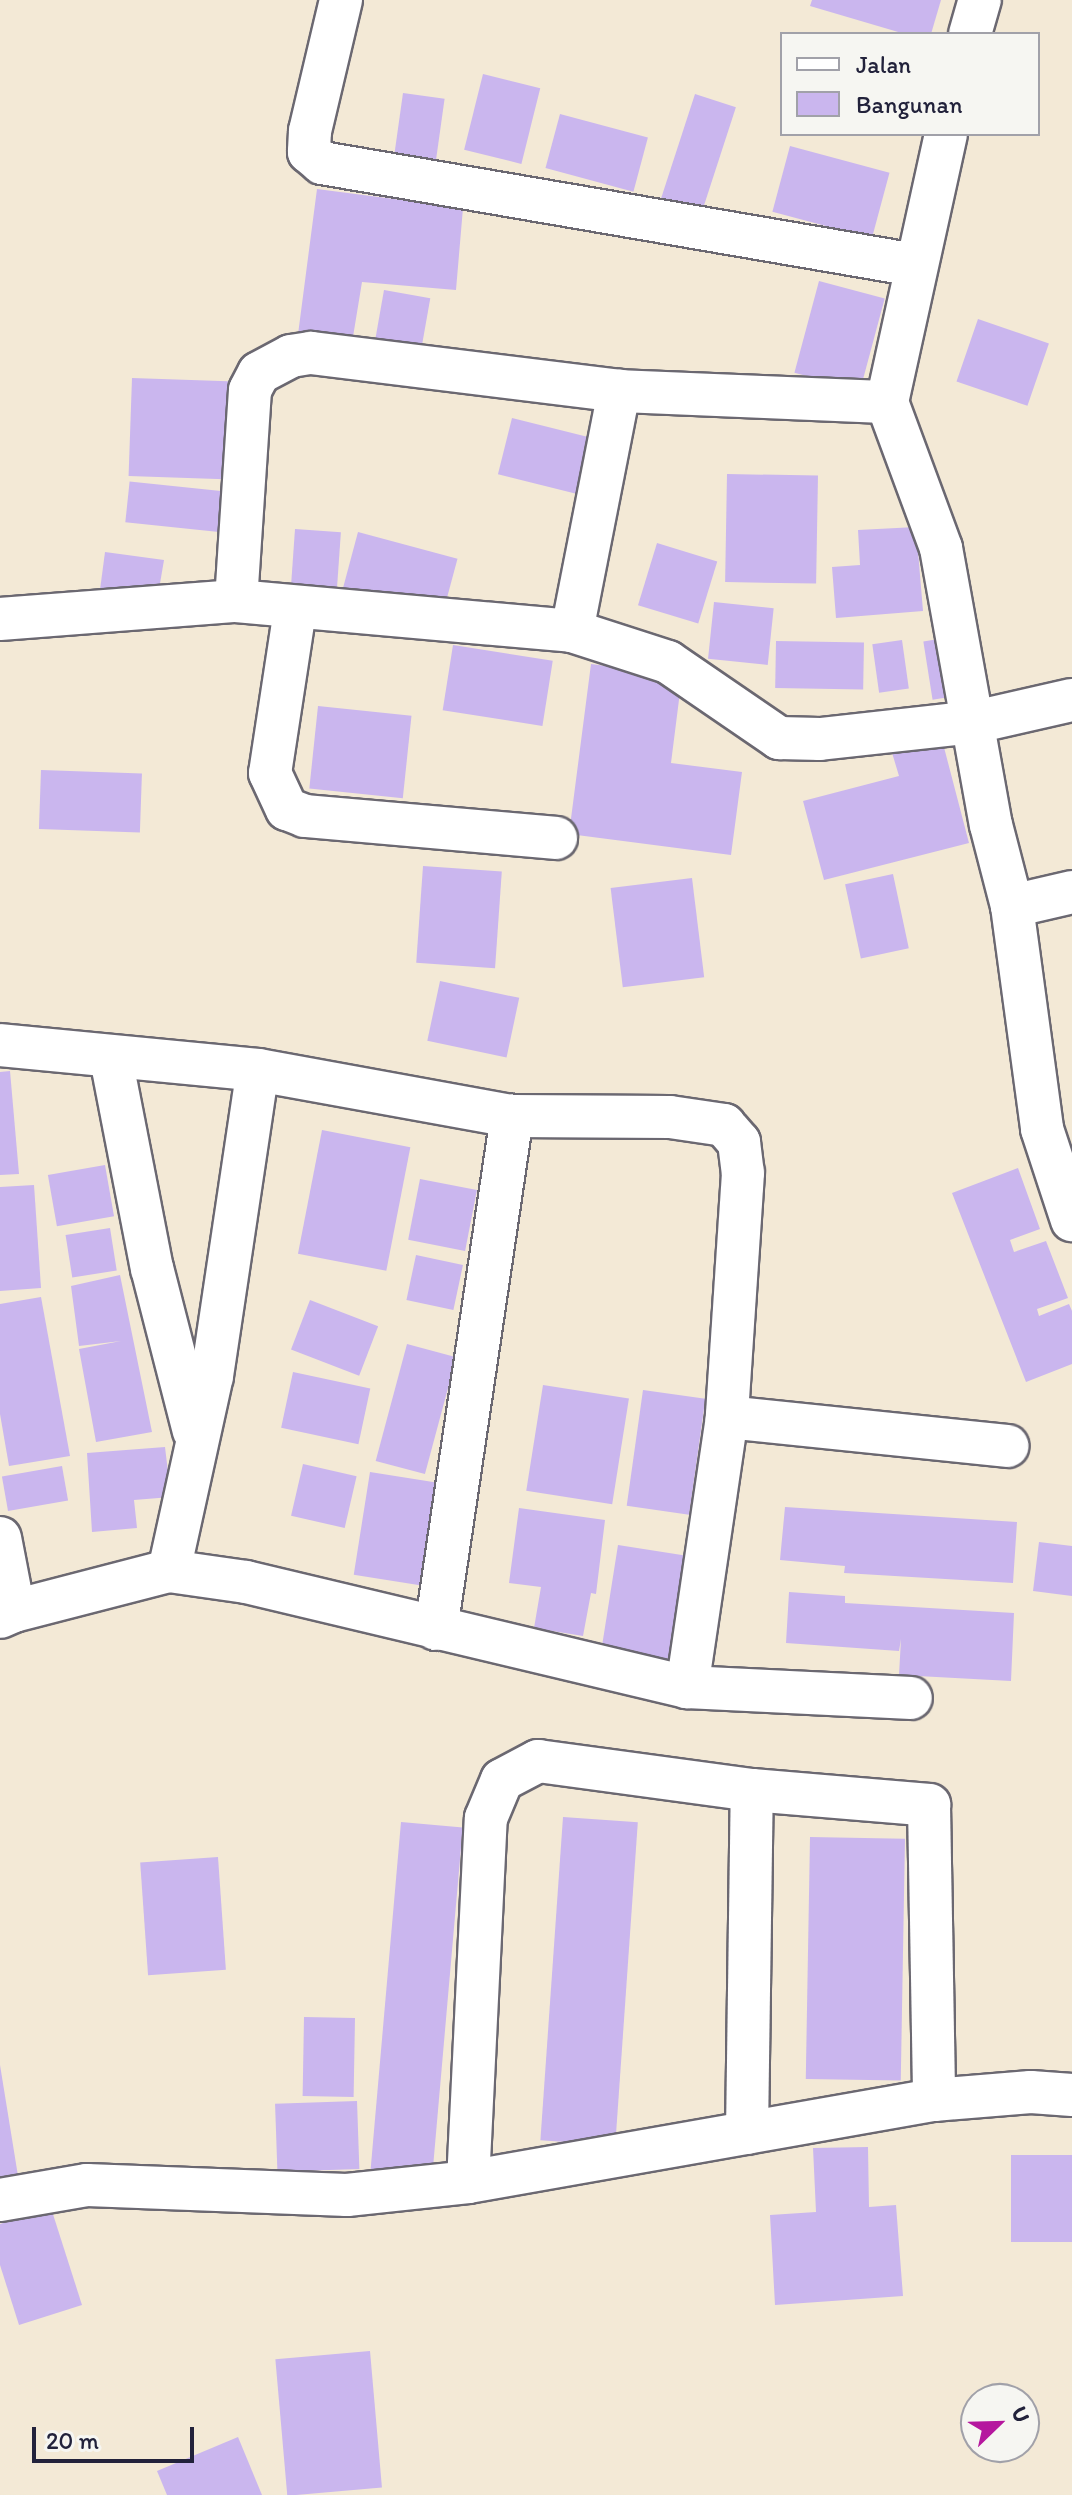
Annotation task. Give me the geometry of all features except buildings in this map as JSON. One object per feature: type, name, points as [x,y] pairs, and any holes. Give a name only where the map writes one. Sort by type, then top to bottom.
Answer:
[{"type":"street","points":[[341,0],[310,131],[309,152],[322,163],[915,265]]},
{"type":"street","points":[[971,32],[980,0]]},
{"type":"street","points":[[946,136],[887,402],[941,548],[975,722],[991,825],[1012,906],[1042,1129],[1072,1220]]},
{"type":"street","points":[[236,601],[250,390],[259,373],[277,362],[311,353],[619,391],[887,402]]},
{"type":"street","points":[[572,631],[619,391]]},
{"type":"street","points":[[0,619],[236,601],[295,610],[572,631],[668,662],[779,738],[820,739],[975,722],[1072,700]]},
{"type":"street","points":[[295,610],[270,773],[287,809],[305,816],[556,838]]},
{"type":"street","points":[[1012,906],[1072,892]]},
{"type":"street","points":[[0,1045],[258,1070],[512,1116],[670,1117],[724,1125],[739,1142],[743,1173],[727,1417],[687,1687]]},
{"type":"street","points":[[111,1058],[152,1268],[197,1444]]},
{"type":"street","points":[[169,1571],[197,1444],[258,1070]]},
{"type":"street","points":[[436,1629],[512,1116]]},
{"type":"street","points":[[727,1417],[1008,1446]]},
{"type":"street","points":[[0,1538],[7,1614],[169,1571],[246,1582],[687,1687],[911,1698]]},
{"type":"street","points":[[468,2182],[486,1818],[502,1780],[538,1761],[752,1790],[929,1805],[934,2100]]},
{"type":"street","points":[[747,2133],[752,1790]]},
{"type":"street","points":[[0,2200],[87,2185],[347,2195],[468,2182],[934,2100],[1031,2092],[1072,2095]]}]
